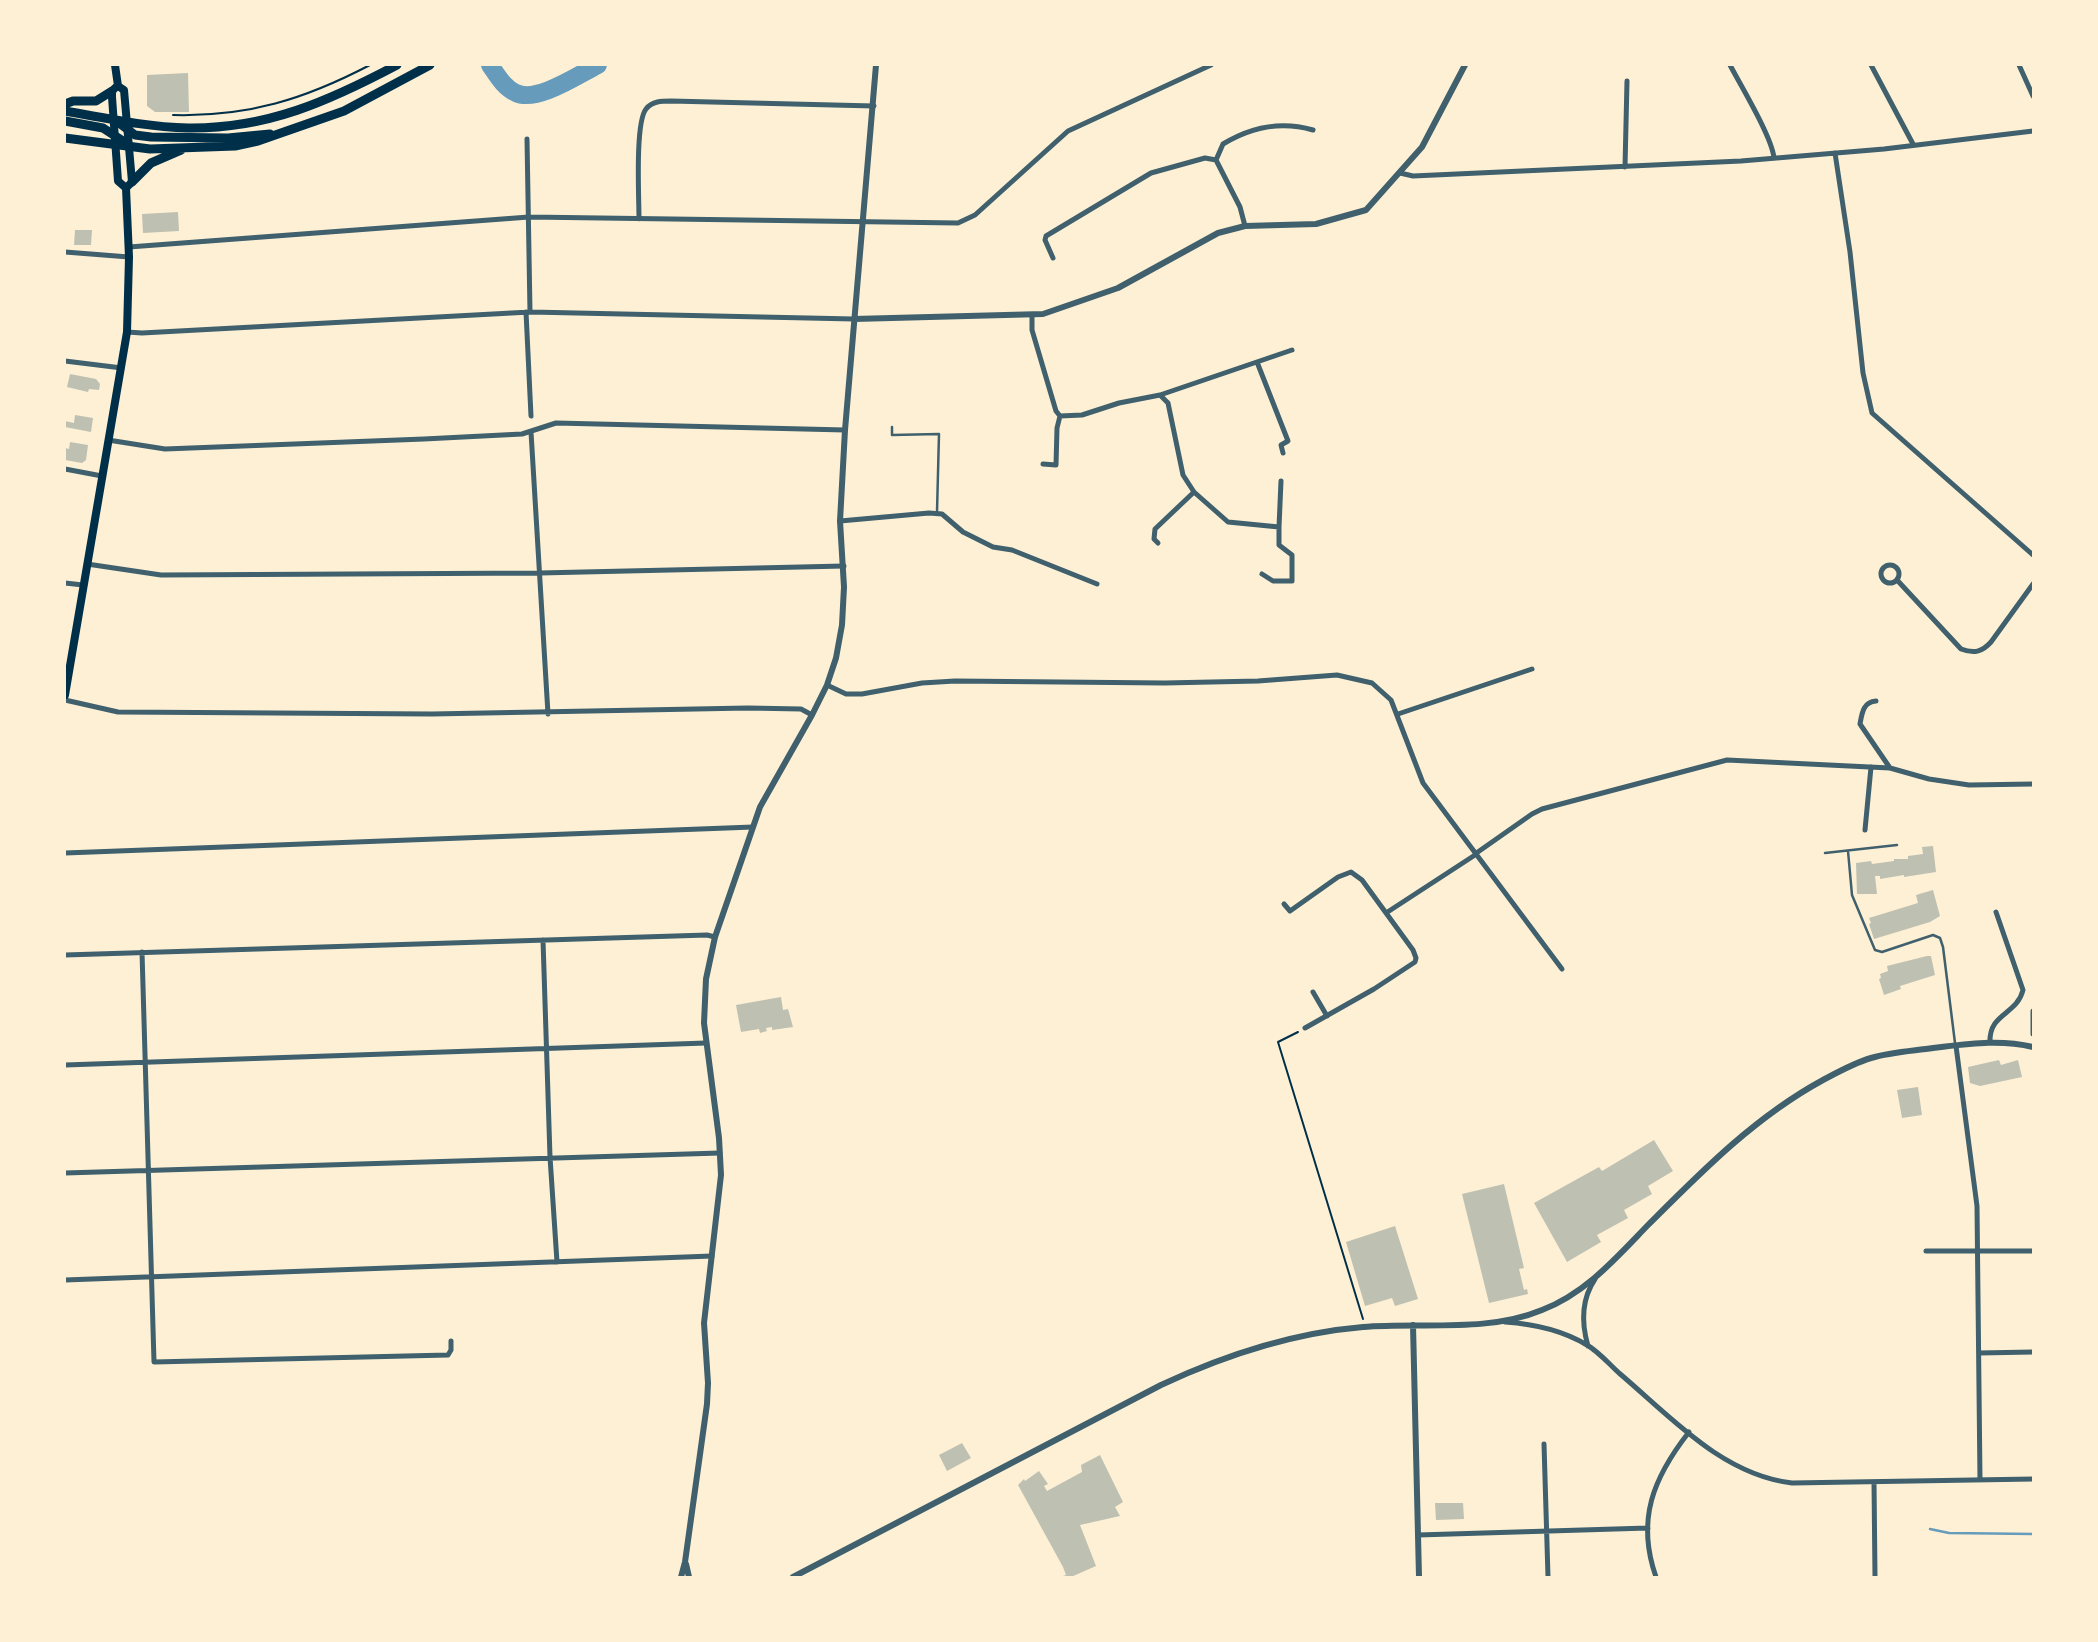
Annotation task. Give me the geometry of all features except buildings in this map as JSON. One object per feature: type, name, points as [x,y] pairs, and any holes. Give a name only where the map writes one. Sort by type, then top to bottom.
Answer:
[{"type":"highway","points":[[65,111],[113,118],[127,125],[186,128],[251,123],[299,112],[397,65]]},
{"type":"highway","points":[[65,138],[116,145],[183,149],[235,146],[344,111],[430,65]]},
{"type":"highway","points":[[65,104],[73,101],[96,101],[115,88]]},
{"type":"highway","points":[[65,121],[98,126],[114,133],[130,146]]},
{"type":"highway","points":[[127,125],[135,135],[177,138],[279,134]]},
{"type":"highway","points":[[129,185],[151,163],[183,149]]},
{"type":"main road","points":[[115,65],[113,118],[118,181],[129,185]]},
{"type":"main road","points":[[65,697],[127,332],[130,146],[124,90],[115,88]]},
{"type":"street","points":[[681,1577],[707,1404],[704,1323],[721,1193],[720,1153],[706,1043],[704,992],[715,937],[752,827],[768,790],[827,685],[842,625],[844,566],[840,521],[845,430],[876,65]]},
{"type":"street","points":[[129,247],[529,217],[863,223],[962,222],[975,215],[1068,131],[1212,65]]},
{"type":"street","points":[[127,332],[155,333],[528,312],[854,319],[1032,316],[1053,312],[1118,288],[1218,233],[1245,226],[1316,224],[1366,209],[1422,147],[1465,65]]},
{"type":"street","points":[[1730,65],[1759,120],[1774,152],[1774,158]]},
{"type":"street","points":[[1871,65],[1913,144]]},
{"type":"street","points":[[2019,65],[2033,96]]},
{"type":"street","points":[[1625,167],[1627,81]]},
{"type":"street","points":[[639,219],[640,125],[646,108],[652,103],[671,101],[874,106]]},
{"type":"street","points":[[1245,226],[1240,207],[1216,160],[1218,151],[1223,144],[1255,130],[1285,124],[1313,130]]},
{"type":"street","points":[[1400,173],[1413,176],[1774,158],[2033,131]]},
{"type":"street","points":[[527,139],[531,416]]},
{"type":"street","points":[[1053,258],[1045,240],[1046,236],[1151,173],[1205,158],[1218,151]]},
{"type":"street","points":[[1835,153],[1850,252],[1863,373],[1872,412],[2033,555]]},
{"type":"street","points":[[1205,158],[1216,160]]},
{"type":"street","points":[[65,252],[129,257]]},
{"type":"street","points":[[1032,316],[1032,330],[1056,411],[1060,416]]},
{"type":"street","points":[[1060,416],[1082,415],[1119,403],[1160,395],[1292,350]]},
{"type":"street","points":[[65,361],[122,368]]},
{"type":"street","points":[[1257,362],[1288,441],[1281,445],[1283,453]]},
{"type":"street","points":[[1160,395],[1168,403],[1183,475],[1194,492],[1228,522],[1279,527]]},
{"type":"street","points":[[1043,464],[1056,465],[1060,416]]},
{"type":"street","points":[[108,440],[165,449],[437,439],[517,435],[555,423],[845,430]]},
{"type":"street","points":[[531,432],[548,714]]},
{"type":"street","points":[[65,469],[102,476]]},
{"type":"street","points":[[1262,574],[1273,581],[1292,581],[1292,555],[1279,545],[1281,481]]},
{"type":"street","points":[[1158,543],[1154,539],[1155,529],[1194,492]]},
{"type":"street","points":[[840,521],[937,513],[948,518],[962,531],[993,547],[1012,550],[1097,584]]},
{"type":"street","points":[[87,565],[161,575],[540,573],[844,566]]},
{"type":"street","points":[[1897,580],[1961,649],[1974,653],[1991,642],[2033,584]]},
{"type":"street","points":[[65,583],[83,585]]},
{"type":"street","points":[[1398,714],[1532,669]]},
{"type":"street","points":[[827,685],[846,694],[862,694],[933,682],[1165,683],[1258,681],[1337,675],[1364,679],[1379,687],[1391,699],[1423,783],[1562,969]]},
{"type":"street","points":[[65,697],[118,712],[548,714],[748,708],[802,709],[812,715]]},
{"type":"street","points":[[1876,701],[1864,706],[1860,724],[1890,768]]},
{"type":"street","points":[[1386,913],[1542,809],[1721,760],[1871,766],[1959,784],[2033,784]]},
{"type":"street","points":[[1865,830],[1871,766]]},
{"type":"street","points":[[65,853],[752,827]]},
{"type":"street","points":[[1284,904],[1290,911],[1338,877],[1350,872],[1362,880],[1416,954],[1415,962],[1305,1028]]},
{"type":"street","points":[[1990,1042],[1989,1031],[1994,1023],[2020,1003],[2023,990],[1996,912]]},
{"type":"street","points":[[65,955],[707,935],[715,937]]},
{"type":"street","points":[[543,940],[550,1157],[557,1262]]},
{"type":"street","points":[[142,953],[154,1362],[448,1355],[452,1350],[451,1341]]},
{"type":"street","points":[[2023,990],[2031,989]]},
{"type":"street","points":[[1312,992],[1327,1016]]},
{"type":"street","points":[[2033,1011],[2033,1034]]},
{"type":"street","points":[[793,1577],[1200,1366],[1286,1340],[1364,1327],[1491,1322],[1525,1317],[1542,1310],[1572,1295],[1596,1278],[1713,1161],[1765,1116],[1852,1065],[1892,1053],[1990,1042],[2033,1047]]},
{"type":"street","points":[[65,1065],[706,1043]]},
{"type":"street","points":[[1956,1046],[1977,1200],[1980,1480]]},
{"type":"street","points":[[65,1173],[720,1153]]},
{"type":"street","points":[[1926,1251],[2033,1251]]},
{"type":"street","points":[[65,1280],[712,1256]]},
{"type":"street","points":[[1588,1346],[1584,1306],[1587,1292],[1596,1278]]},
{"type":"street","points":[[1491,1322],[1541,1326],[1588,1346],[1689,1432],[1728,1461],[1770,1479],[1792,1483],[2033,1479]]},
{"type":"street","points":[[1413,1325],[1419,1577]]},
{"type":"street","points":[[1979,1353],[2033,1352]]},
{"type":"street","points":[[1656,1577],[1649,1552],[1648,1528],[1652,1499],[1660,1474],[1689,1432]]},
{"type":"street","points":[[1544,1444],[1548,1577]]},
{"type":"street","points":[[1874,1482],[1875,1577]]},
{"type":"street","points":[[1418,1535],[1648,1528]]},
{"type":"street","points":[[685,1562],[690,1577]]},
{"type":"lane","points":[[892,427],[892,435],[939,434],[937,513]]},
{"type":"lane","points":[[1825,853],[1898,845]]},
{"type":"lane","points":[[1848,851],[1852,895],[1875,950],[1882,952],[1933,935],[1940,938],[1956,1046]]},
{"type":"path","points":[[173,115],[249,111],[295,99],[370,65]]},
{"type":"path","points":[[1305,1028],[1278,1042],[1364,1327]]},
{"type":"waterway","points":[[490,65],[508,88],[525,95],[546,91],[598,65]]},
{"type":"waterway","points":[[1930,1529],[1949,1533],[2033,1534]]}]
